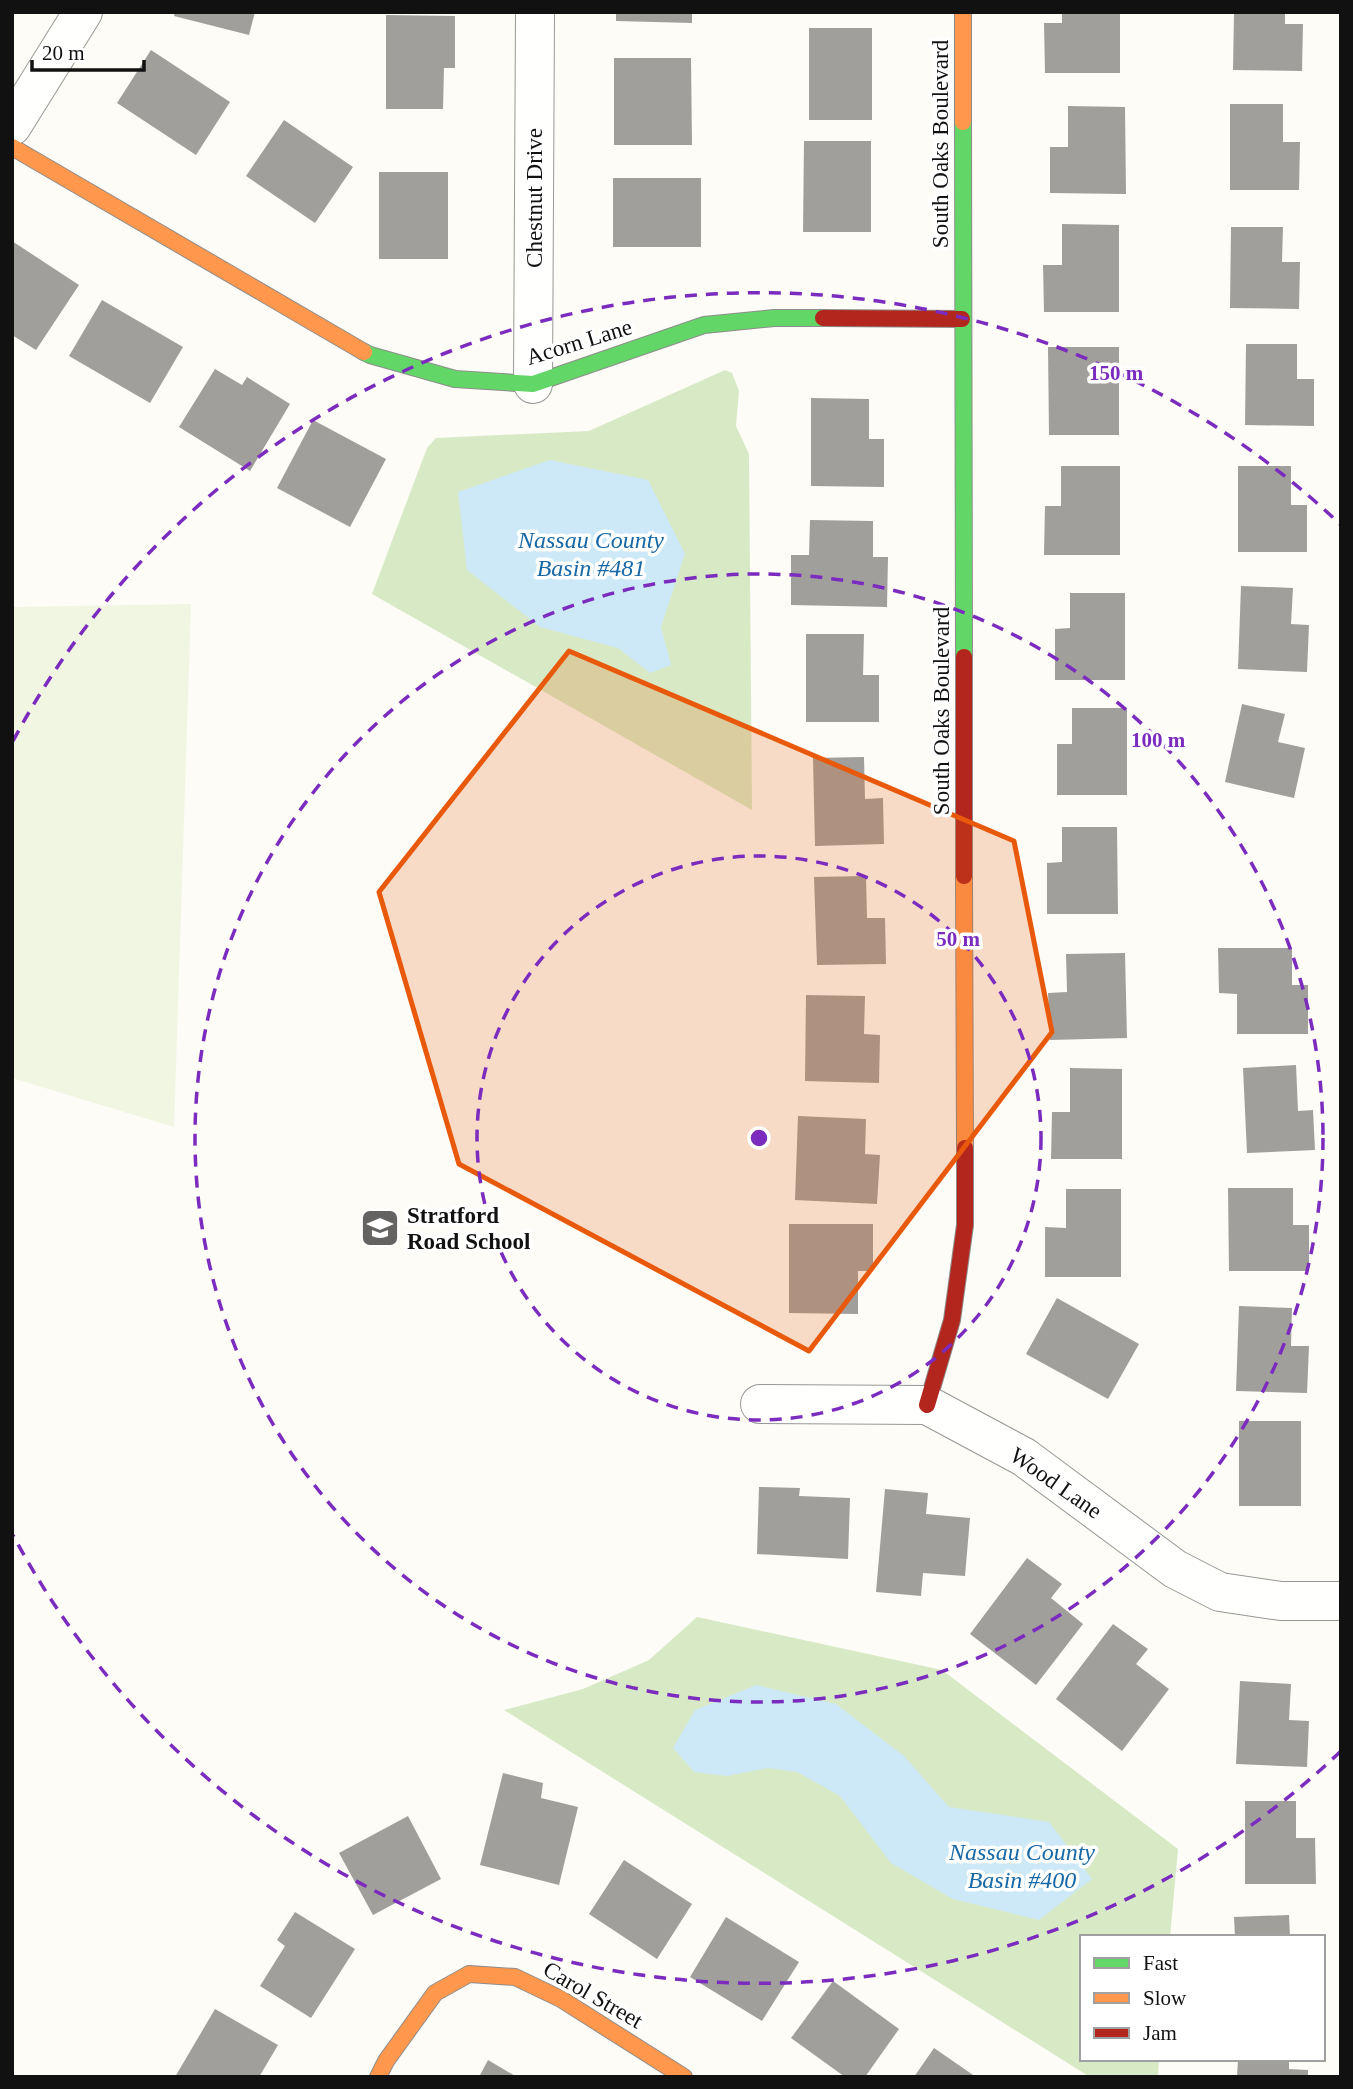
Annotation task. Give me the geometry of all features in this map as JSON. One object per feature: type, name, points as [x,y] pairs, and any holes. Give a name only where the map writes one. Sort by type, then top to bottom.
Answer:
[{"type":"street","points":[[12,126],[83,12]]},
{"type":"street","name":"Chestnut Drive","points":[[533,384],[535,12]]},
{"type":"street","name":"South Oaks Boulevard","points":[[927,1405],[953,1320],[965,1225],[963,12]]},
{"type":"street","name":"Acorn Lane","points":[[12,147],[370,355],[455,379],[533,384],[704,325],[774,318],[962,319]]},
{"type":"street","name":"Wood Lane","points":[[760,1405],[927,1405],[1024,1457],[1175,1569],[1220,1592],[1282,1601],[1341,1601]]},
{"type":"street","name":"Carol Street","points":[[378,2077],[386,2061],[435,1993],[469,1974],[515,1977],[561,1999],[684,2077]]},
{"type":"highlighted area","points":[[569,651],[1014,841],[1052,1032],[809,1351],[459,1164],[379,892]]},
{"type":"green space","points":[[725,370],[732,373],[739,391],[736,426],[749,454],[752,810],[372,594],[427,448],[436,438],[589,431]]},
{"type":"green space","points":[[191,604],[174,1127],[12,1078],[12,607]]},
{"type":"green space","points":[[697,1617],[942,1670],[1178,1849],[1170,1935],[1080,1935],[1080,2061],[1159,2061],[1158,2077],[1090,2077],[504,1710],[583,1689],[649,1660]]},
{"type":"water","name":"Nassau County Basin #481","points":[[550,460],[648,480],[685,554],[661,627],[671,665],[650,673],[618,648],[540,627],[467,570],[458,492]]},
{"type":"water","name":"Nassau County Basin #400","points":[[756,1685],[836,1704],[904,1756],[949,1807],[1049,1822],[1092,1879],[1039,1920],[953,1899],[891,1863],[840,1796],[797,1772],[768,1768],[727,1776],[694,1772],[673,1748],[695,1710]]},
{"type":"building","points":[[175,12],[255,12],[249,35],[174,16]]},
{"type":"building","points":[[616,12],[692,12],[692,23],[616,21]]},
{"type":"building","points":[[1062,12],[1120,12],[1120,73],[1045,73],[1044,23],[1062,23]]},
{"type":"building","points":[[1234,12],[1285,12],[1285,24],[1303,24],[1302,71],[1233,70]]},
{"type":"building","points":[[386,15],[455,16],[455,68],[444,68],[443,109],[386,109]]},
{"type":"building","points":[[809,28],[872,28],[872,120],[809,120]]},
{"type":"building","points":[[151,50],[230,102],[196,155],[117,103]]},
{"type":"building","points":[[614,58],[691,58],[692,145],[614,145]]},
{"type":"building","points":[[1230,104],[1283,104],[1283,142],[1300,142],[1299,190],[1230,190]]},
{"type":"building","points":[[1068,106],[1125,107],[1126,194],[1050,193],[1050,147],[1068,147]]},
{"type":"building","points":[[284,120],[353,167],[315,223],[246,176]]},
{"type":"building","points":[[804,141],[871,141],[871,232],[803,232]]},
{"type":"building","points":[[379,172],[448,172],[448,259],[379,259]]},
{"type":"building","points":[[613,178],[701,178],[701,247],[613,247]]},
{"type":"building","points":[[1062,224],[1119,225],[1119,312],[1044,312],[1043,265],[1062,265]]},
{"type":"building","points":[[1231,227],[1283,227],[1282,262],[1300,262],[1299,309],[1230,308]]},
{"type":"building","points":[[12,241],[79,285],[36,350],[12,335]]},
{"type":"building","points":[[102,300],[183,347],[150,403],[69,356]]},
{"type":"building","points":[[1246,344],[1297,344],[1297,379],[1314,379],[1314,426],[1245,425]]},
{"type":"building","points":[[1048,347],[1119,347],[1119,435],[1049,435]]},
{"type":"building","points":[[215,369],[242,385],[247,377],[290,404],[250,471],[179,427]]},
{"type":"building","points":[[811,398],[869,399],[869,439],[884,439],[884,487],[811,486]]},
{"type":"building","points":[[313,420],[386,459],[350,527],[277,488]]},
{"type":"building","points":[[1061,466],[1120,466],[1120,555],[1044,555],[1045,506],[1061,506]]},
{"type":"building","points":[[1238,466],[1291,466],[1291,505],[1307,505],[1307,552],[1238,552]]},
{"type":"building","points":[[810,520],[873,521],[873,557],[888,557],[887,607],[791,605],[791,555],[809,555]]},
{"type":"building","points":[[1241,586],[1293,588],[1291,624],[1309,625],[1307,672],[1238,669]]},
{"type":"building","points":[[1070,593],[1125,593],[1125,680],[1055,680],[1055,629],[1070,628]]},
{"type":"building","points":[[806,634],[864,634],[863,675],[879,675],[879,722],[806,722]]},
{"type":"building","points":[[1242,704],[1285,714],[1278,742],[1305,748],[1294,798],[1225,782]]},
{"type":"building","points":[[1072,708],[1127,708],[1127,795],[1057,795],[1057,744],[1072,744]]},
{"type":"building","points":[[864,757],[865,799],[883,798],[884,844],[815,846],[813,758]]},
{"type":"building","points":[[1062,827],[1117,827],[1118,914],[1047,914],[1047,863],[1062,862]]},
{"type":"building","points":[[866,876],[867,918],[885,918],[886,964],[817,965],[814,877]]},
{"type":"building","points":[[1218,948],[1292,948],[1292,985],[1308,985],[1308,1034],[1237,1034],[1237,994],[1219,993]]},
{"type":"building","points":[[1125,953],[1127,1038],[1050,1040],[1048,993],[1067,992],[1066,954]]},
{"type":"building","points":[[806,995],[865,996],[864,1034],[880,1035],[879,1083],[805,1081]]},
{"type":"building","points":[[1296,1065],[1298,1111],[1313,1110],[1315,1150],[1247,1153],[1243,1068]]},
{"type":"building","points":[[1070,1068],[1122,1069],[1122,1159],[1051,1159],[1052,1112],[1070,1112]]},
{"type":"building","points":[[798,1116],[866,1119],[865,1154],[880,1155],[877,1204],[795,1200]]},
{"type":"building","points":[[1228,1188],[1293,1188],[1293,1225],[1309,1225],[1309,1271],[1229,1271]]},
{"type":"building","points":[[1066,1189],[1121,1189],[1121,1277],[1045,1277],[1045,1227],[1066,1228]]},
{"type":"building","points":[[789,1224],[873,1224],[873,1271],[858,1271],[858,1314],[789,1313]]},
{"type":"building","points":[[1057,1298],[1139,1344],[1108,1399],[1026,1354]]},
{"type":"building","points":[[1239,1306],[1292,1308],[1291,1346],[1309,1346],[1307,1393],[1236,1391]]},
{"type":"building","points":[[1239,1421],[1301,1421],[1301,1506],[1239,1506]]},
{"type":"building","points":[[759,1487],[800,1488],[799,1496],[850,1498],[848,1559],[757,1554]]},
{"type":"building","points":[[885,1489],[928,1493],[926,1514],[970,1518],[965,1576],[923,1573],[921,1596],[876,1592]]},
{"type":"building","points":[[1027,1558],[1062,1584],[1051,1598],[1083,1624],[1036,1685],[970,1634]]},
{"type":"building","points":[[1113,1624],[1148,1649],[1136,1664],[1169,1689],[1122,1751],[1056,1699]]},
{"type":"building","points":[[1240,1681],[1291,1684],[1289,1720],[1309,1721],[1307,1767],[1236,1764]]},
{"type":"building","points":[[503,1773],[543,1783],[541,1798],[578,1807],[559,1885],[480,1865]]},
{"type":"building","points":[[1245,1801],[1296,1801],[1296,1838],[1315,1838],[1316,1884],[1245,1884]]},
{"type":"building","points":[[408,1816],[441,1879],[373,1915],[339,1853]]},
{"type":"building","points":[[624,1860],[692,1904],[657,1959],[589,1914]]},
{"type":"building","points":[[295,1912],[355,1949],[311,2018],[260,1986],[285,1946],[277,1940]]},
{"type":"building","points":[[1289,1915],[1290,1935],[1235,1935],[1234,1917]]},
{"type":"building","points":[[726,1917],[799,1962],[762,2021],[690,1977]]},
{"type":"building","points":[[833,1981],[899,2029],[865,2077],[845,2077],[791,2038]]},
{"type":"building","points":[[215,2009],[278,2045],[259,2077],[175,2077]]},
{"type":"building","points":[[934,2048],[976,2077],[914,2077]]},
{"type":"building","points":[[488,2060],[517,2077],[479,2077]]},
{"type":"building","points":[[1238,2061],[1289,2061],[1289,2069],[1308,2070],[1308,2077],[1237,2077]]},
{"type":"traffic: fast","points":[[963,122],[964,657]]},
{"type":"traffic: fast","points":[[364,352],[455,379],[533,384],[704,325],[774,318],[823,318]]},
{"type":"traffic: slow","points":[[963,12],[963,122]]},
{"type":"traffic: slow","points":[[12,147],[364,352]]},
{"type":"traffic: slow","points":[[964,876],[965,1148]]},
{"type":"traffic: slow","points":[[378,2077],[386,2061],[435,1993],[469,1974],[515,1977],[561,1999],[684,2077]]},
{"type":"traffic: jam","points":[[823,318],[962,319]]},
{"type":"traffic: jam","points":[[964,657],[964,876]]},
{"type":"traffic: jam","points":[[927,1405],[952,1320],[965,1225],[965,1148]]},
{"type":"place","name":"Stratford Road School","points":[[380,1228]]}]
